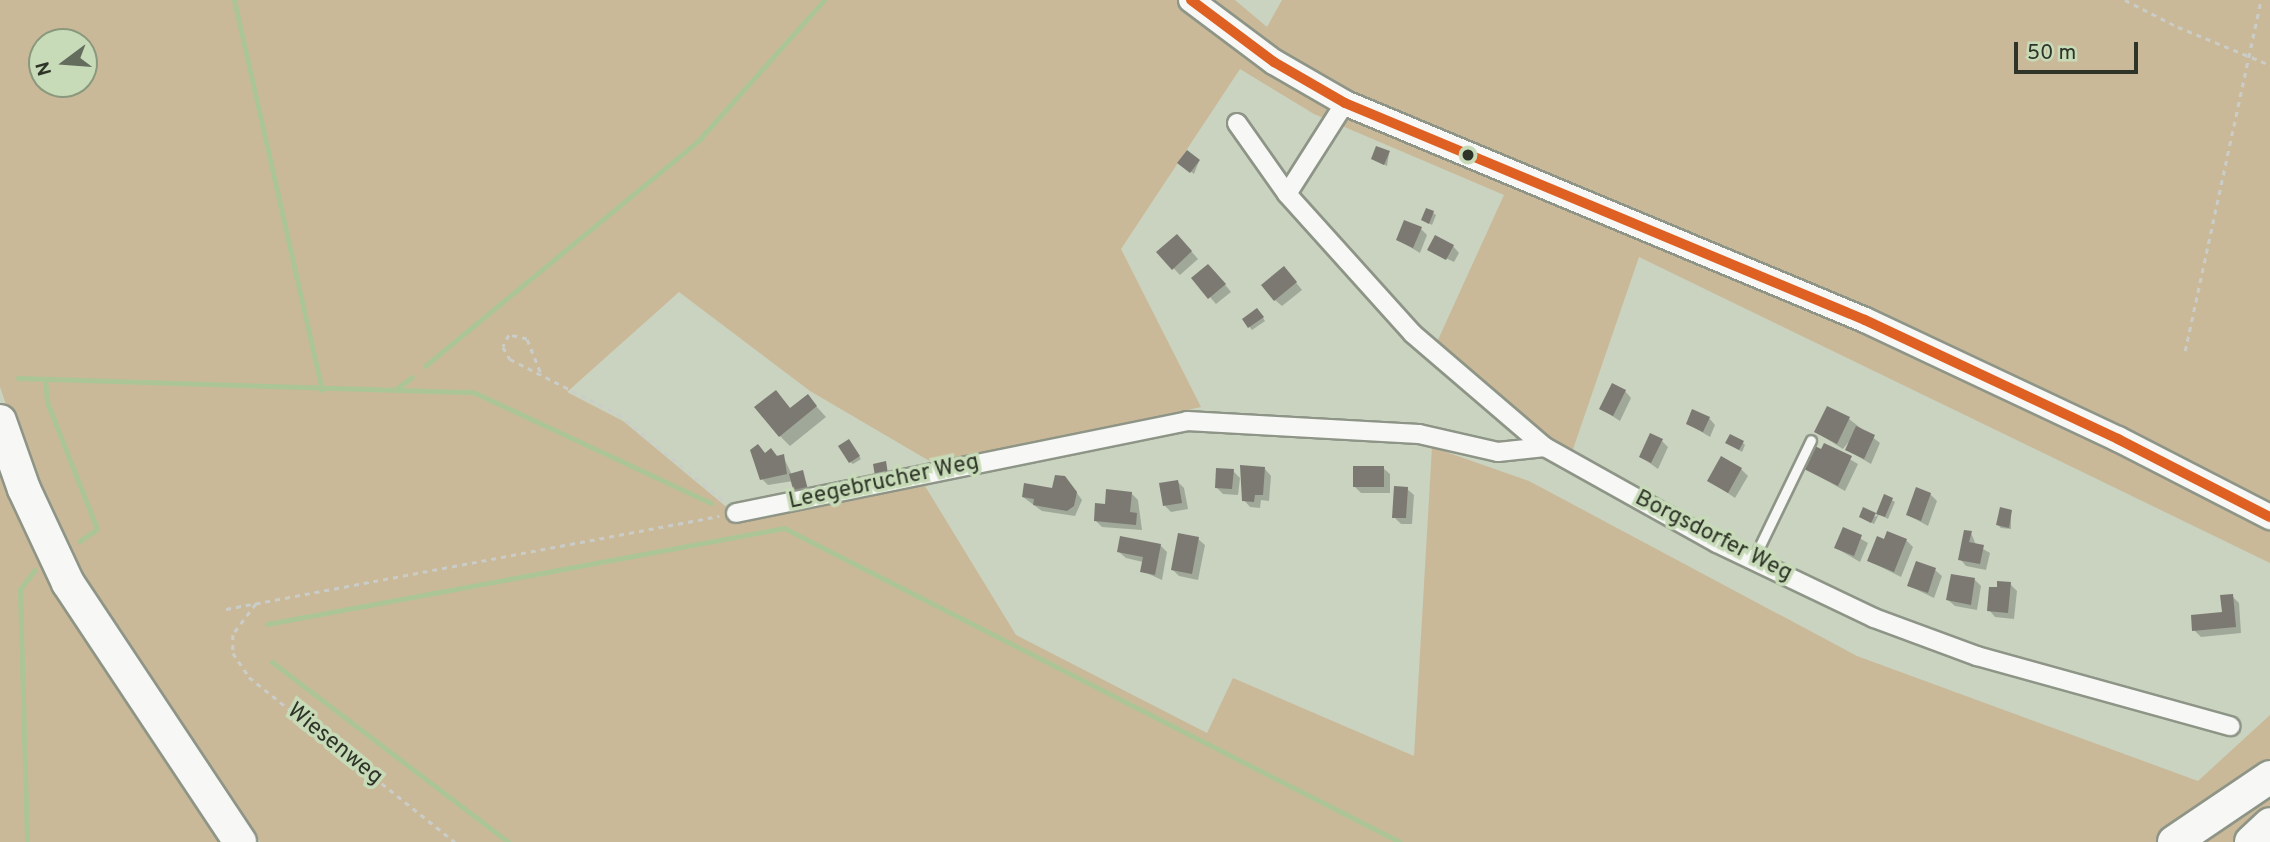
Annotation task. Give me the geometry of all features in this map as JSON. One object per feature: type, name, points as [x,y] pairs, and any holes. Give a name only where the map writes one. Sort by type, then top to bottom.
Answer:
[{"type":"highway","points":[[0,421],[24,489],[68,583],[240,842]]},
{"type":"highway","points":[[2174,842],[2270,777]]},
{"type":"highway","points":[[2207,842],[2270,784]]},
{"type":"highway","points":[[2251,842],[2270,824]]},
{"type":"main road","points":[[1191,0],[1274,62],[1345,103],[1866,320],[2119,439],[2270,517]]},
{"type":"street","points":[[1287,194],[1345,103]]},
{"type":"street","name":"Borgsdorfer Weg","points":[[1237,123],[1287,194],[1413,334],[1545,447],[1753,560],[1874,618],[1977,656],[2230,726]]},
{"type":"street","name":"Leegebrucher Weg","points":[[736,513],[1187,421],[1419,434],[1498,452],[1545,447]]},
{"type":"lane","points":[[1753,560],[1811,440]]},
{"type":"path","points":[[2125,0],[2247,57],[2270,65]]},
{"type":"path","points":[[2185,351],[2261,0]]},
{"type":"path","points":[[540,372],[527,339],[509,335],[503,347],[505,354],[618,414],[674,464],[714,490],[736,513]]},
{"type":"path","points":[[226,608],[736,513]]},
{"type":"path","name":"Wiesenweg","points":[[256,604],[233,635],[233,653],[249,677],[455,842]]},
{"type":"shaded area","points":[[0,0],[1235,0],[1267,27],[1282,0],[2270,0],[2270,563],[1639,257],[1571,455],[1437,342],[1504,195],[1314,114],[1240,69],[1121,249],[1201,407],[938,466],[810,391],[679,292],[567,392],[623,421],[730,510],[777,513],[925,486],[1016,635],[1207,733],[1233,678],[1414,756],[1432,447],[1529,481],[1857,656],[2198,781],[2270,715],[2270,842],[260,842],[65,550],[30,474],[0,387]]},
{"type":"shaded area","points":[[0,472],[46,571],[222,842],[0,842]]},
{"type":"building","points":[[1376,146],[1390,151],[1384,165],[1371,159]]},
{"type":"building","points":[[1187,150],[1200,160],[1190,173],[1177,163]]},
{"type":"building","points":[[1426,208],[1434,211],[1429,224],[1421,220]]},
{"type":"building","points":[[1404,220],[1422,227],[1413,248],[1396,240]]},
{"type":"building","points":[[1177,234],[1192,251],[1172,270],[1156,252]]},
{"type":"building","points":[[1435,235],[1454,245],[1446,260],[1427,250]]},
{"type":"building","points":[[1208,264],[1226,284],[1208,299],[1191,278]]},
{"type":"building","points":[[1284,266],[1297,282],[1274,301],[1261,285]]},
{"type":"building","points":[[1257,308],[1264,317],[1248,328],[1242,319]]},
{"type":"building","points":[[1612,383],[1626,390],[1613,416],[1599,409]]},
{"type":"building","points":[[776,390],[790,408],[808,394],[817,406],[779,437],[754,407]]},
{"type":"building","points":[[1827,406],[1850,417],[1837,444],[1814,432]]},
{"type":"building","points":[[1692,409],[1710,417],[1703,432],[1686,424]]},
{"type":"building","points":[[1856,426],[1875,435],[1864,459],[1845,450]]},
{"type":"building","points":[[1650,433],[1663,439],[1651,463],[1639,457]]},
{"type":"building","points":[[1730,434],[1744,441],[1739,450],[1725,443]]},
{"type":"building","points":[[849,439],[860,456],[849,463],[838,446]]},
{"type":"building","points":[[1824,443],[1852,456],[1838,486],[1804,469],[1815,446],[1821,449]]},
{"type":"building","points":[[758,444],[765,453],[771,448],[777,456],[784,454],[787,474],[760,480],[750,450]]},
{"type":"building","points":[[1721,456],[1742,468],[1728,493],[1707,481]]},
{"type":"building","points":[[886,461],[888,474],[875,476],[873,464]]},
{"type":"building","points":[[1240,465],[1265,467],[1263,495],[1255,495],[1254,502],[1242,501]]},
{"type":"building","points":[[1353,466],[1384,466],[1384,487],[1353,487]]},
{"type":"building","points":[[1216,468],[1234,469],[1232,489],[1215,488]]},
{"type":"building","points":[[803,470],[808,490],[794,493],[789,474]]},
{"type":"building","points":[[1055,475],[1065,476],[1077,492],[1074,506],[1067,511],[1033,505],[1034,499],[1022,497],[1024,483],[1052,488]]},
{"type":"building","points":[[1178,480],[1182,503],[1163,506],[1159,483]]},
{"type":"building","points":[[1394,486],[1408,487],[1406,518],[1392,518]]},
{"type":"building","points":[[1916,487],[1931,493],[1921,521],[1906,515]]},
{"type":"building","points":[[1106,489],[1132,492],[1130,512],[1137,513],[1136,525],[1094,521],[1095,503],[1105,504]]},
{"type":"building","points":[[1884,494],[1893,498],[1885,517],[1876,514]]},
{"type":"building","points":[[1863,507],[1876,513],[1871,523],[1859,517]]},
{"type":"building","points":[[2000,507],[2012,510],[2009,528],[1996,525]]},
{"type":"building","points":[[1843,527],[1862,535],[1854,556],[1834,548]]},
{"type":"building","points":[[1964,530],[1972,531],[1969,542],[1984,545],[1980,564],[1958,560]]},
{"type":"building","points":[[1887,531],[1907,539],[1894,572],[1867,561],[1877,536],[1884,539]]},
{"type":"building","points":[[1178,533],[1199,537],[1192,574],[1171,570]]},
{"type":"building","points":[[1120,536],[1161,544],[1155,575],[1140,572],[1143,557],[1117,552]]},
{"type":"building","points":[[1916,561],[1936,568],[1928,593],[1907,586]]},
{"type":"building","points":[[1951,574],[1975,578],[1971,605],[1946,600]]},
{"type":"building","points":[[1997,581],[2011,582],[2008,613],[1987,611],[1989,587],[1997,587]]},
{"type":"building","points":[[2233,594],[2236,627],[2192,631],[2191,615],[2222,612],[2220,595]]},
{"type":"waterway","points":[[234,0],[322,390]]},
{"type":"waterway","points":[[425,366],[698,141],[824,0]]},
{"type":"waterway","points":[[395,390],[412,377]]},
{"type":"waterway","points":[[18,378],[473,392],[711,503]]},
{"type":"waterway","points":[[45,379],[47,402],[97,529],[80,541]]},
{"type":"waterway","points":[[267,624],[784,528],[1400,842]]},
{"type":"waterway","points":[[27,842],[20,589],[35,570]]},
{"type":"waterway","points":[[272,662],[508,842]]},
{"type":"transit line","points":[[1191,0],[1274,62],[1345,103],[1865,320],[2118,439],[2270,517]]}]
